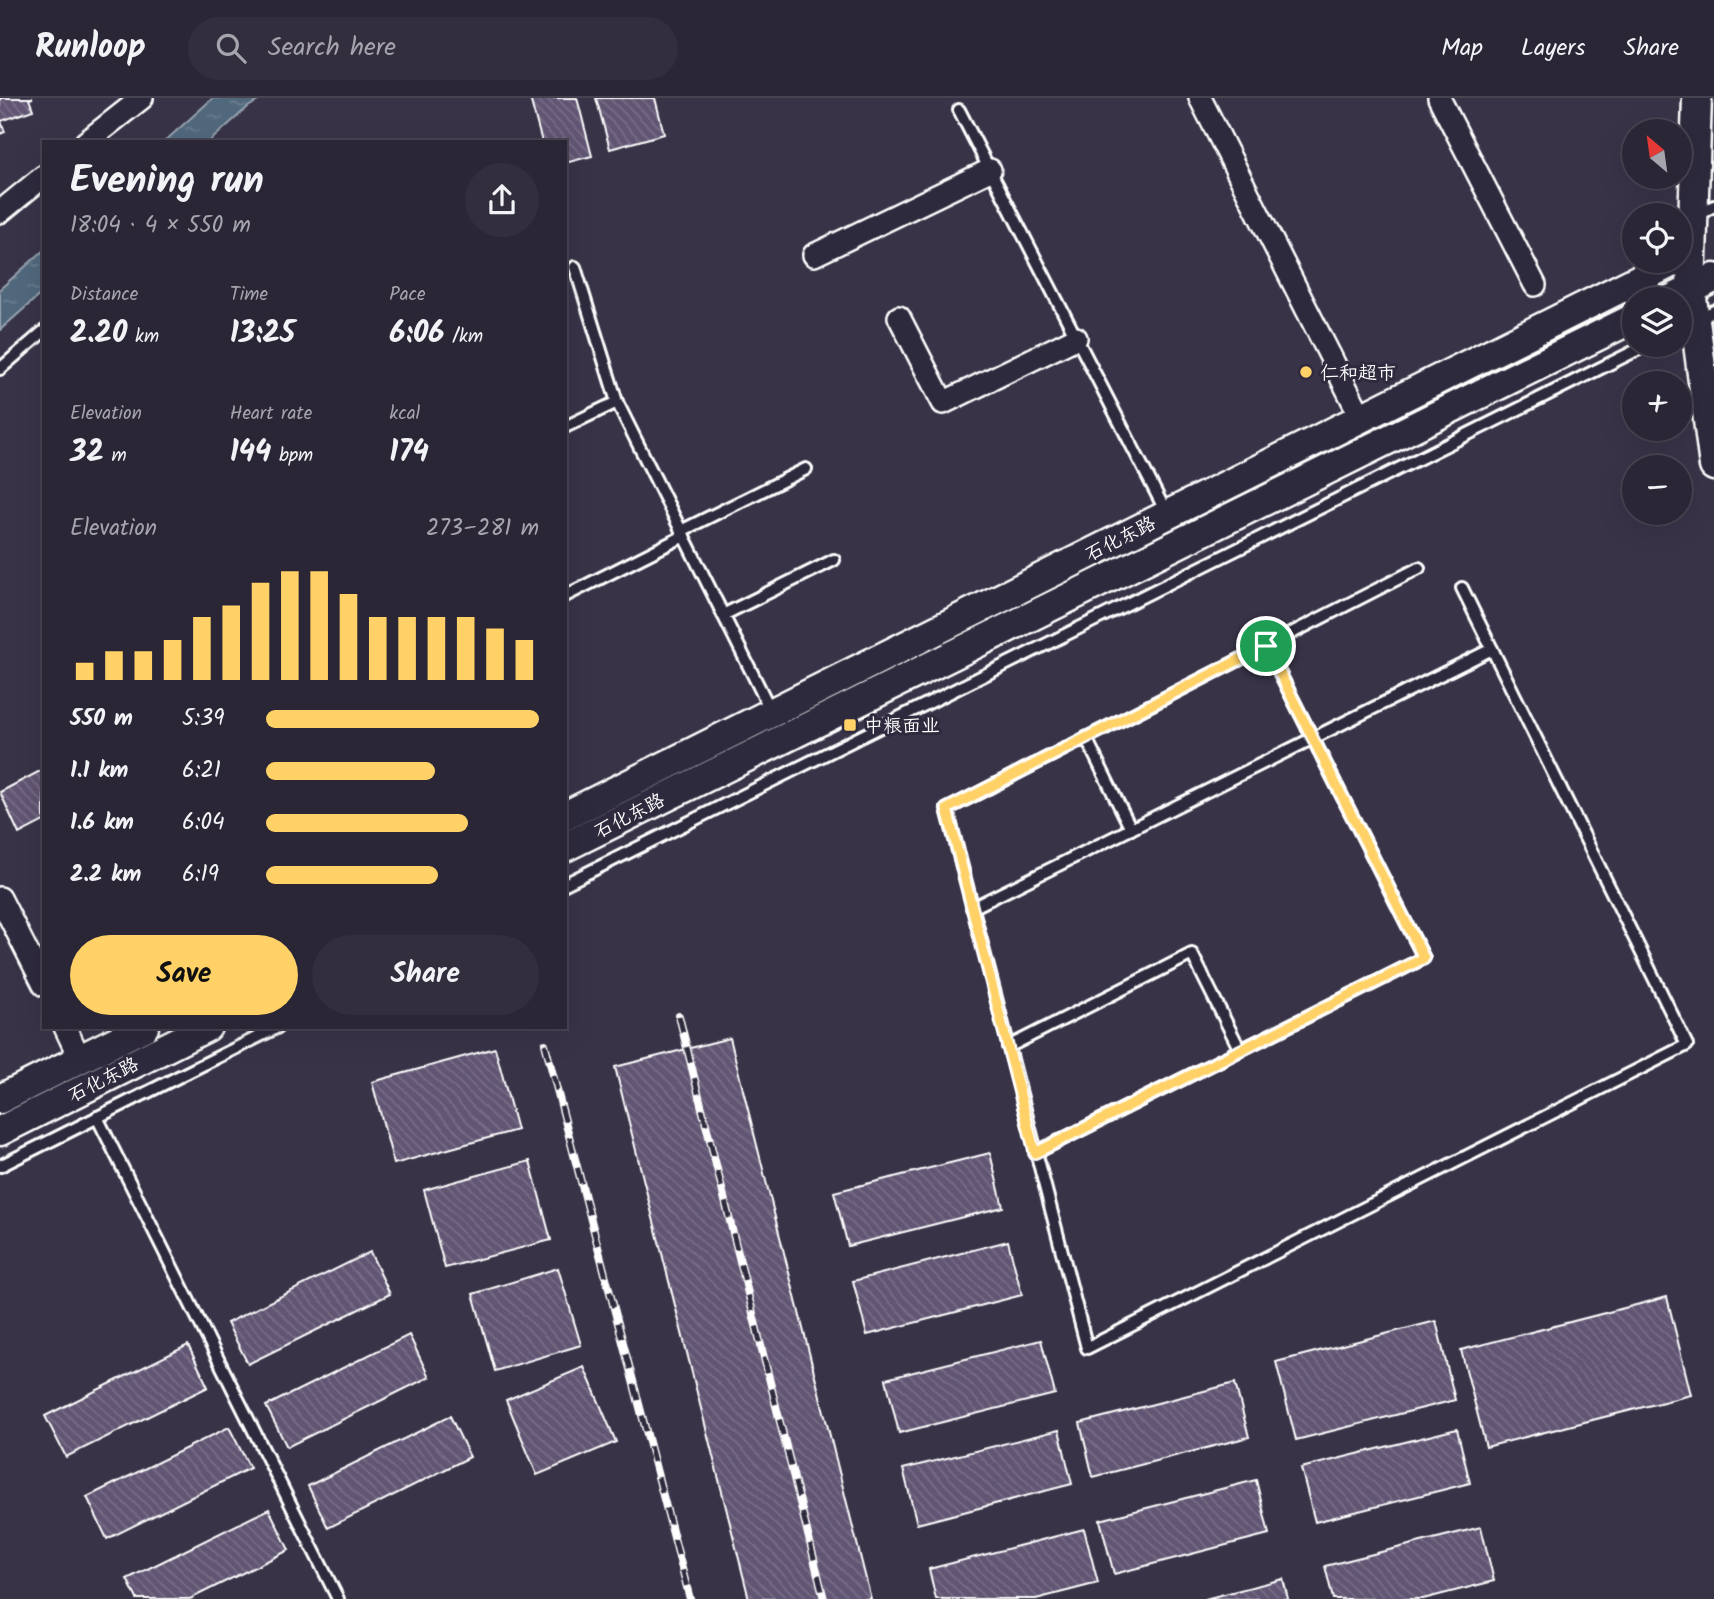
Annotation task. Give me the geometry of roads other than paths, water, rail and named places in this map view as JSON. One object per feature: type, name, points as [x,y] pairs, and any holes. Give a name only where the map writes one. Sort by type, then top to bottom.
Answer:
[{"type":"main road","points":[[1692,247],[1704,211],[1697,98]]},
{"type":"main road","name":"石化东路","points":[[567,815],[1650,273]]},
{"type":"main road","points":[[1692,289],[1714,466]]},
{"type":"main road","name":"石化东路","points":[[567,846],[1622,324]]},
{"type":"main road","name":"石化东路","points":[[0,1100],[140,1029]]},
{"type":"main road","name":"石化东路","points":[[0,1131],[203,1029]]},
{"type":"street","points":[[89,140],[142,98]]},
{"type":"street","points":[[1200,98],[1361,417]]},
{"type":"street","points":[[1439,98],[1535,285]]},
{"type":"street","points":[[814,255],[990,170]]},
{"type":"street","points":[[0,212],[42,178]]},
{"type":"street","points":[[899,317],[943,403],[1076,338]]},
{"type":"street","points":[[0,898],[42,981]]},
{"type":"street","points":[[66,1029],[80,1059]]},
{"type":"lane","points":[[959,110],[1167,514]]},
{"type":"lane","points":[[575,267],[617,402],[772,712]]},
{"type":"lane","points":[[0,369],[42,333]]},
{"type":"lane","points":[[567,883],[1623,357]]},
{"type":"lane","points":[[567,426],[617,402]]},
{"type":"lane","points":[[567,595],[806,469]]},
{"type":"lane","points":[[723,615],[834,560]]},
{"type":"lane","points":[[1419,568],[947,809],[1087,1348],[1687,1045],[1462,589]]},
{"type":"lane","points":[[1035,1153],[1424,958],[1266,646]]},
{"type":"lane","points":[[972,908],[1492,649]]},
{"type":"lane","points":[[1086,738],[1131,829]]},
{"type":"lane","points":[[1008,1047],[1192,954],[1240,1050]]},
{"type":"lane","points":[[0,1166],[274,1029]]},
{"type":"lane","points":[[97,1117],[338,1599]]},
{"type":"water","points":[[213,98],[263,98],[248,107],[211,140],[166,140]]},
{"type":"water","points":[[42,252],[42,293],[0,330],[0,289]]},
{"type":"railway","points":[[679,1016],[824,1599]]},
{"type":"railway","points":[[545,1044],[690,1599]]},
{"type":"place","name":"仁和超市","points":[[1306,372]]},
{"type":"place","name":"中粮面业","points":[[850,725]]}]
